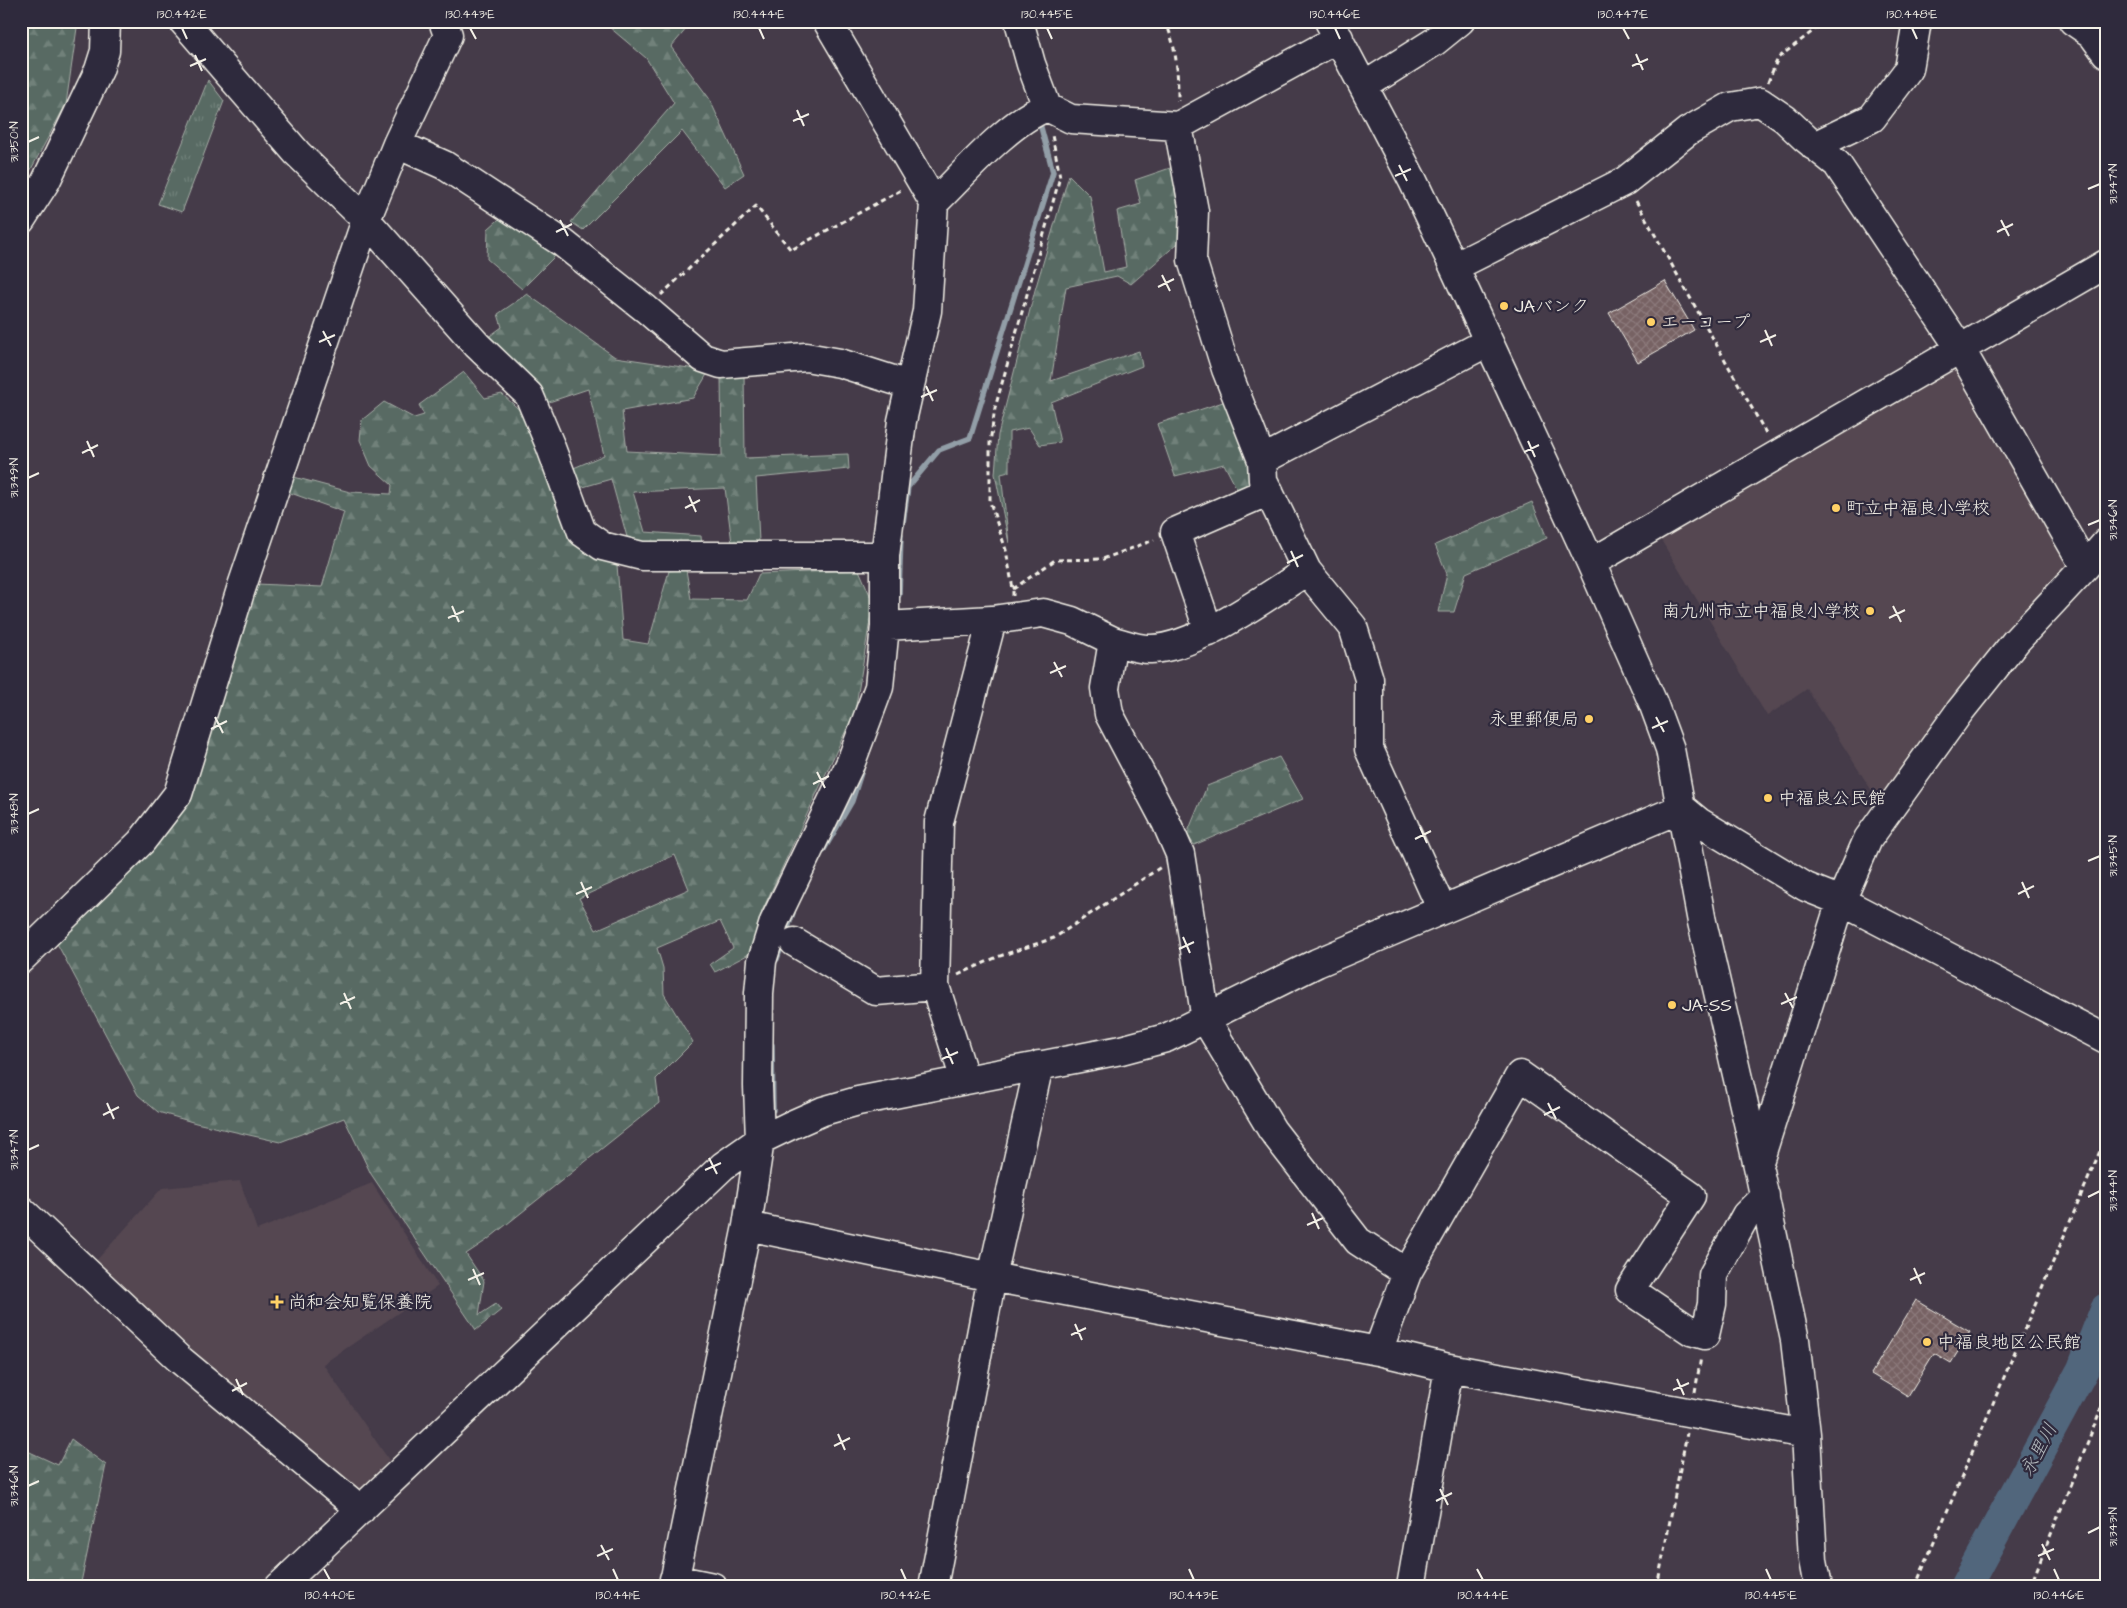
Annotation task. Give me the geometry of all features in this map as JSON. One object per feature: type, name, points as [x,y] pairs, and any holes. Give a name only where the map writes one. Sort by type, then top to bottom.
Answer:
[{"type":"street","points":[[21,220],[46,181],[98,70],[105,51],[106,21]]},
{"type":"street","points":[[183,21],[296,152],[366,220],[476,345],[529,395],[550,445],[582,532],[602,546],[642,556],[885,556]]},
{"type":"street","points":[[21,959],[141,842],[178,794],[241,589],[366,220],[397,144],[448,35],[443,21]]},
{"type":"street","points":[[713,1587],[673,1583],[747,1226],[760,1140],[758,1086],[759,993],[762,961],[774,922],[851,762],[879,687],[895,626],[885,556],[902,420],[927,311],[934,203],[827,21]]},
{"type":"street","points":[[1019,21],[1031,64],[1040,111]]},
{"type":"street","points":[[1364,86],[1434,42],[1460,21]]},
{"type":"street","points":[[1814,146],[1872,118],[1909,69],[1917,21]]},
{"type":"street","points":[[2073,21],[2092,34],[2106,53]]},
{"type":"street","points":[[934,203],[1013,126],[1040,111],[1071,119],[1178,126],[1334,30],[1413,181],[1454,267],[1591,563],[1670,750],[1702,922],[1765,1196],[1795,1340],[1806,1434],[1813,1560],[1818,1587]]},
{"type":"street","points":[[1454,267],[1625,180],[1688,132],[1730,107],[1760,102],[1785,118],[1814,146],[1837,164],[1961,350],[2085,567]]},
{"type":"street","points":[[1178,126],[1194,211],[1192,260],[1226,370],[1262,460],[1263,480],[1307,571],[1352,628],[1369,680],[1369,749],[1442,910]]},
{"type":"street","points":[[397,144],[444,165],[563,242],[703,358],[721,364],[806,357],[840,364],[909,385]]},
{"type":"street","points":[[1591,563],[1777,453],[1961,350],[2106,264]]},
{"type":"street","points":[[1262,460],[1488,342]]},
{"type":"street","points":[[1209,632],[1175,532],[1269,491]]},
{"type":"street","points":[[1758,1166],[1841,901],[1868,839],[1960,711],[2016,641],[2106,543]]},
{"type":"street","points":[[895,626],[1043,614],[1072,621],[1114,641],[1149,650],[1170,647],[1209,632],[1307,571]]},
{"type":"street","points":[[965,1080],[935,986],[939,822],[1001,618]]},
{"type":"street","points":[[1114,641],[1105,688],[1108,714],[1166,822],[1180,854],[1206,1020],[1272,1130],[1358,1241],[1407,1273]]},
{"type":"street","points":[[1682,808],[1699,822],[1806,887],[1841,901],[2106,1039]]},
{"type":"street","points":[[287,1584],[361,1510],[716,1172],[760,1140],[823,1112],[858,1101],[1121,1050],[1166,1038],[1206,1020],[1317,963],[1682,808]]},
{"type":"street","points":[[794,942],[876,991],[935,986]]},
{"type":"street","points":[[933,1587],[992,1277],[1039,1065]]},
{"type":"street","points":[[1378,1351],[1407,1273],[1520,1074],[1691,1196],[1630,1290],[1691,1331],[1705,1335],[1712,1304],[1713,1275],[1746,1215],[1765,1196]]},
{"type":"street","points":[[21,1210],[178,1358],[361,1510]]},
{"type":"street","points":[[747,1226],[992,1277],[1378,1351],[1449,1368],[1806,1434]]},
{"type":"street","points":[[1410,1587],[1449,1368]]},
{"type":"path","points":[[1165,21],[1173,38],[1178,68],[1178,126]]},
{"type":"path","points":[[1760,102],[1778,58],[1826,21]]},
{"type":"path","points":[[1013,590],[1006,550],[990,502],[990,443],[995,408],[1060,177],[1040,111]]},
{"type":"path","points":[[646,309],[756,206],[791,250],[921,180]]},
{"type":"path","points":[[1625,180],[1777,453]]},
{"type":"path","points":[[1001,618],[1013,590],[1055,560],[1102,559],[1175,532]]},
{"type":"path","points":[[935,986],[997,957],[1054,938],[1180,854]]},
{"type":"path","points":[[1915,1587],[2106,1137]]},
{"type":"path","points":[[1656,1587],[1705,1335]]},
{"type":"path","points":[[2030,1587],[2106,1396]]},
{"type":"shaded area","name":"南九州市立中福良小学校","points":[[1960,366],[2076,562],[1879,802],[1807,689],[1767,716],[1658,535]]},
{"type":"shaded area","points":[[240,1181],[257,1230],[372,1183],[438,1286],[323,1364],[389,1460],[356,1493],[94,1263],[162,1188]]},
{"type":"green space","points":[[21,21],[78,21],[66,104],[21,188]]},
{"type":"green space","points":[[602,21],[693,21],[671,47],[709,98],[744,174],[725,187],[682,131],[583,230],[571,222],[674,103],[646,58]]},
{"type":"green space","points":[[208,80],[224,101],[182,212],[158,204]]},
{"type":"green space","points":[[1179,165],[1185,237],[1131,284],[1117,276],[1066,287],[1051,381],[1139,351],[1142,366],[1051,402],[1060,442],[1040,445],[1029,428],[1009,432],[1009,472],[1001,474],[1009,543],[995,474],[998,435],[1035,290],[1069,175],[1090,196],[1104,272],[1126,267],[1117,211],[1141,204],[1135,180]]},
{"type":"green space","points":[[506,213],[555,256],[522,289],[487,259],[488,229]]},
{"type":"green space","points":[[527,294],[615,357],[709,371],[693,398],[622,411],[627,451],[722,456],[721,376],[744,372],[745,458],[848,454],[849,469],[756,478],[759,542],[732,543],[725,488],[633,492],[645,532],[701,536],[702,547],[647,548],[627,537],[611,479],[576,489],[569,470],[604,455],[588,389],[543,404],[483,341],[502,327],[498,314]]},
{"type":"green space","points":[[464,372],[485,398],[502,394],[525,415],[574,535],[617,565],[623,640],[648,644],[669,571],[686,570],[691,599],[747,600],[759,574],[859,570],[873,602],[855,711],[762,911],[753,952],[715,972],[710,964],[733,948],[720,921],[657,948],[663,968],[664,994],[693,1042],[656,1079],[659,1103],[487,1240],[466,1254],[484,1281],[479,1315],[496,1304],[501,1310],[476,1330],[371,1174],[344,1118],[280,1142],[196,1123],[158,1112],[138,1095],[53,936],[169,821],[257,584],[322,587],[344,512],[285,491],[290,476],[350,492],[391,494],[392,485],[371,466],[360,440],[362,420],[384,402],[414,418],[424,415],[419,405]],"holes":[[[675,855],[689,889],[596,930],[579,898]]]},
{"type":"green space","points":[[1229,400],[1257,486],[1239,493],[1224,464],[1175,476],[1157,424]]},
{"type":"green space","points":[[1532,502],[1547,538],[1466,573],[1454,612],[1438,612],[1447,574],[1435,545]]},
{"type":"green space","points":[[1279,757],[1303,799],[1194,845],[1187,834],[1207,786]]},
{"type":"green space","points":[[71,1439],[106,1465],[80,1587],[21,1587],[21,1448],[58,1465]]},
{"type":"building","name":"エーコープ","points":[[1665,281],[1694,330],[1638,362],[1609,313]]},
{"type":"building","name":"中福良地区公民館","points":[[1916,1300],[1970,1332],[1951,1363],[1934,1353],[1908,1396],[1871,1374]]},
{"type":"waterway","points":[[903,523],[908,487],[939,450],[970,438],[1053,172],[1039,120]]},
{"type":"waterway","points":[[899,595],[901,535]]},
{"type":"waterway","points":[[823,851],[852,801],[862,770]]},
{"type":"waterway","points":[[777,959],[793,913]]},
{"type":"waterway","points":[[772,1045],[773,1110]]},
{"type":"waterway","name":"永里川","points":[[1965,1587],[2083,1369],[2106,1309]]},
{"type":"place","name":"JAバンク","points":[[1504,306]]},
{"type":"place","name":"エーコープ","points":[[1651,322]]},
{"type":"place","name":"町立中福良小学校","points":[[1836,508]]},
{"type":"place","name":"南九州市立中福良小学校","points":[[1870,611]]},
{"type":"place","name":"永里郵便局","points":[[1589,719]]},
{"type":"place","name":"中福良公民館","points":[[1768,798]]},
{"type":"place","name":"JA-SS","points":[[1672,1005]]},
{"type":"place","name":"尚和会知覧保養院","points":[[277,1302]]},
{"type":"place","name":"中福良地区公民館","points":[[1927,1342]]}]
